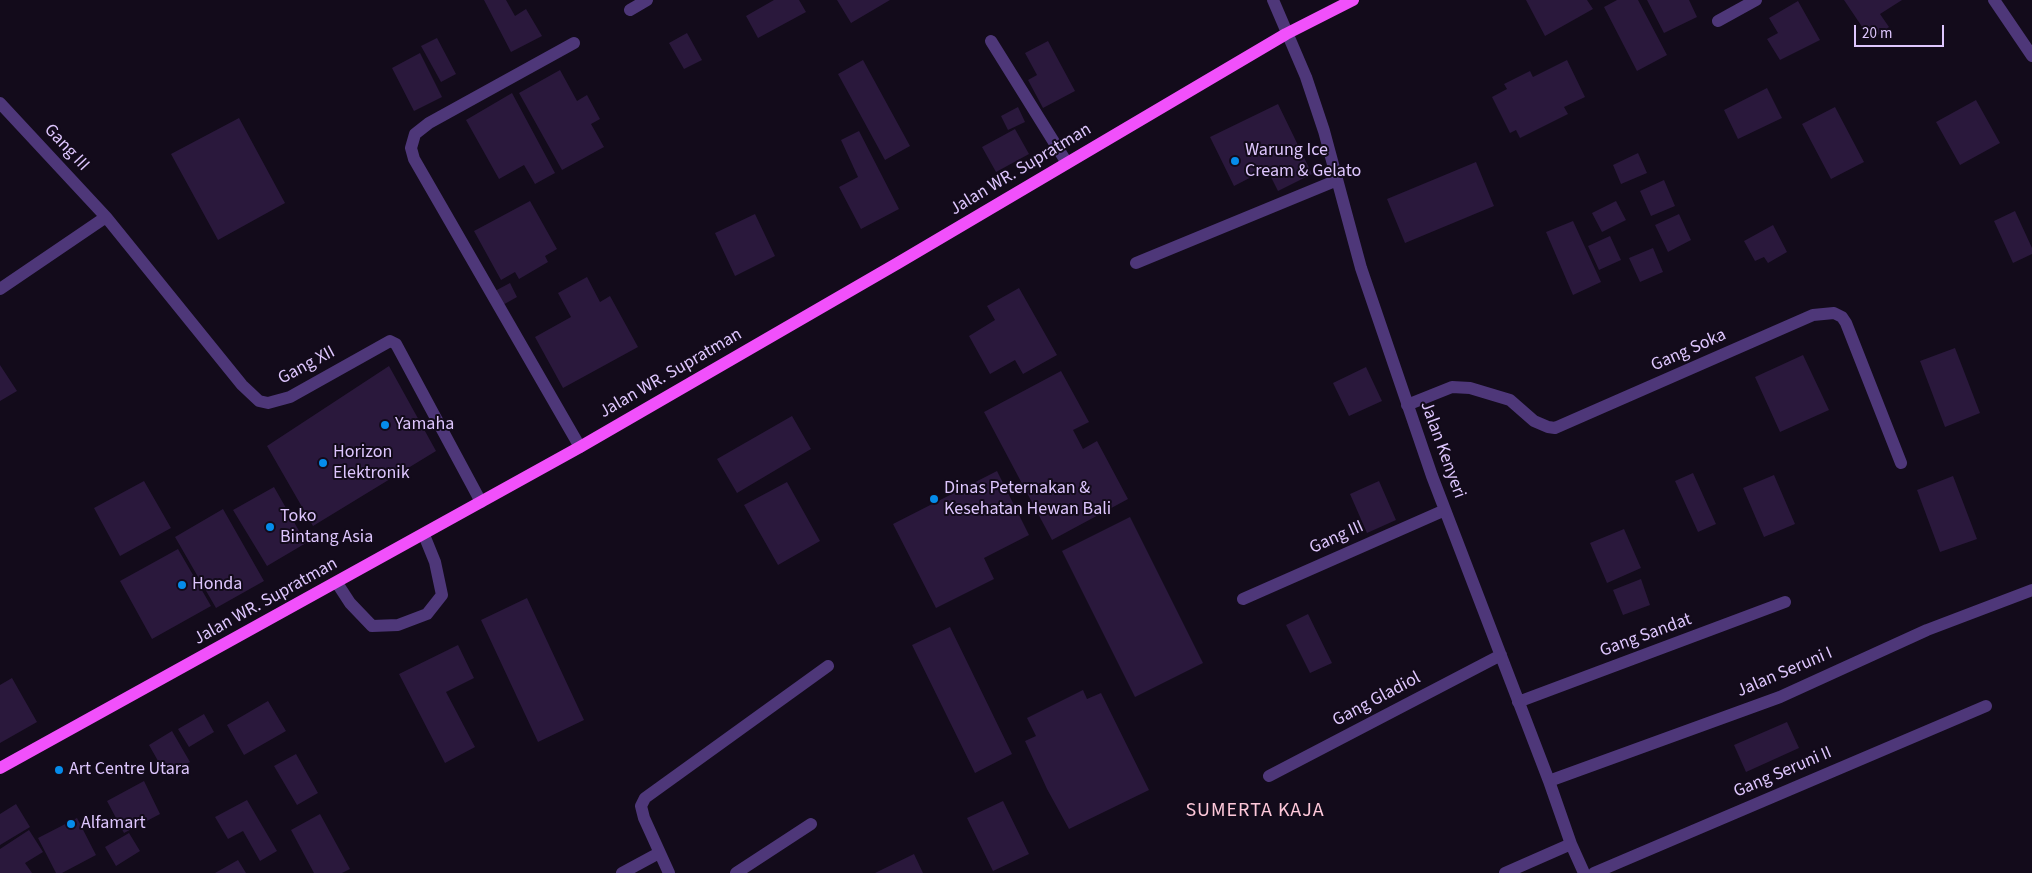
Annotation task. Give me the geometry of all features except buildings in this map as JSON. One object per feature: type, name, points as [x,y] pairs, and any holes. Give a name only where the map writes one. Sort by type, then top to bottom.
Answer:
[{"type":"main road","name":"Jalan WR. Supratman","points":[[0,768],[580,447],[1286,34],[1353,0]]},
{"type":"street","points":[[630,10],[647,0]]},
{"type":"street","name":"Jalan Kenyeri","points":[[1273,0],[1286,34],[1306,76],[1324,132],[1361,268],[1407,405],[1571,844],[1584,873]]},
{"type":"street","points":[[1718,20],[1756,0]]},
{"type":"street","points":[[1994,0],[2032,56]]},
{"type":"street","points":[[991,41],[1067,163]]},
{"type":"street","points":[[574,43],[429,123],[415,134],[411,148],[414,159],[580,447]]},
{"type":"street","name":"Gang III","points":[[0,103],[106,217]]},
{"type":"street","points":[[1136,263],[1336,181]]},
{"type":"street","points":[[0,289],[106,217]]},
{"type":"street","name":"Gang XII","points":[[106,217],[242,385],[259,401],[268,403],[290,397],[390,341],[396,344],[481,502]]},
{"type":"street","name":"Gang Soka","points":[[1407,405],[1452,387],[1470,388],[1510,400],[1534,421],[1555,428],[1813,315],[1834,313],[1842,317],[1846,323],[1901,463]]},
{"type":"street","name":"Gang III","points":[[1243,599],[1445,510]]},
{"type":"street","points":[[337,583],[350,603],[372,626],[398,625],[427,614],[442,594],[435,562],[424,535]]},
{"type":"street","name":"Jalan Seruni I","points":[[1549,781],[1780,697],[1927,630],[2032,590]]},
{"type":"street","name":"Gang Sandat","points":[[1518,702],[1785,602]]},
{"type":"street","name":"Gang Gladiol","points":[[1269,776],[1501,654]]},
{"type":"street","points":[[669,873],[642,813],[641,806],[645,798],[828,666]]},
{"type":"street","name":"Gang Seruni II","points":[[1594,873],[1986,706]]},
{"type":"street","points":[[736,873],[811,824]]},
{"type":"street","points":[[1505,873],[1571,844]]},
{"type":"street","points":[[622,873],[659,852]]},
{"type":"place","name":"Warung Ice Cream & Gelato","points":[[1235,161]]},
{"type":"place","name":"Yamaha","points":[[385,425]]},
{"type":"place","name":"Horizon Elektronik","points":[[323,463]]},
{"type":"place","name":"Dinas Peternakan & Kesehatan Hewan Bali","points":[[934,499]]},
{"type":"place","name":"Toko Bintang Asia","points":[[270,527]]},
{"type":"place","name":"Honda","points":[[182,585]]},
{"type":"place","name":"Art Centre Utara","points":[[59,770]]},
{"type":"place","name":"Alfamart","points":[[71,824]]},
{"type":"district","name":"SUMERTA KAJA","points":[[1255,812]]}]
